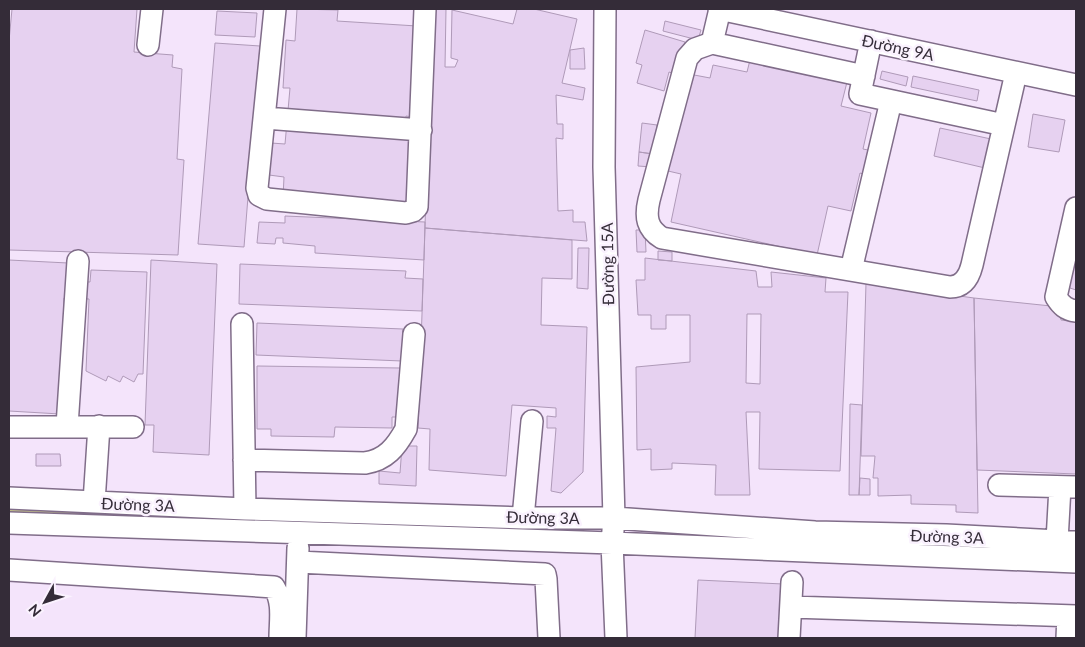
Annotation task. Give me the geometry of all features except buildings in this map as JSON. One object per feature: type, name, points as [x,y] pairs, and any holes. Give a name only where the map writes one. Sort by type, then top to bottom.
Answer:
[{"type":"street","points":[[148,45],[152,9]]},
{"type":"street","points":[[275,9],[257,188],[259,195],[267,199],[406,213],[413,211],[417,207],[425,9]]},
{"type":"street","name":"Đường 15A","points":[[605,9],[604,167],[614,518],[612,542]]},
{"type":"street","points":[[712,43],[720,9]]},
{"type":"street","name":"Đường 9A","points":[[720,9],[1076,85]]},
{"type":"street","points":[[871,41],[860,94],[1004,126]]},
{"type":"street","points":[[864,76],[712,43],[695,49],[687,58],[647,209],[650,228],[662,238],[955,287],[968,277],[972,265],[1016,73]]},
{"type":"street","points":[[851,270],[891,101]]},
{"type":"street","points":[[265,118],[421,130]]},
{"type":"street","points":[[1076,208],[1056,297],[1060,304],[1069,310],[1076,311]]},
{"type":"street","points":[[67,426],[78,261]]},
{"type":"street","points":[[242,324],[245,509]]},
{"type":"street","points":[[244,460],[365,463],[377,461],[385,456],[401,438],[406,429],[414,334]]},
{"type":"street","points":[[523,518],[532,421]]},
{"type":"street","points":[[94,502],[99,426]]},
{"type":"street","points":[[9,427],[134,427]]},
{"type":"street","points":[[999,484],[1068,487],[1067,542]]},
{"type":"street","name":"Đường 3A","points":[[9,498],[245,509],[523,518],[614,518],[815,532],[946,535],[1067,542]]},
{"type":"street","name":"Đường 3A","points":[[9,523],[612,542],[1076,562]]},
{"type":"street","points":[[295,638],[298,533]]},
{"type":"street","points":[[612,542],[616,638]]},
{"type":"street","points":[[298,562],[545,574],[549,638]]},
{"type":"street","points":[[9,570],[274,587],[281,603],[280,638]]},
{"type":"street","points":[[789,638],[792,582]]},
{"type":"street","points":[[791,607],[1072,616],[1067,638]]},
{"type":"shaded area","points":[[9,9],[1076,9],[1076,638],[9,638]]},
{"type":"shaded area","points":[[9,506],[552,526],[551,532],[9,514]]}]
